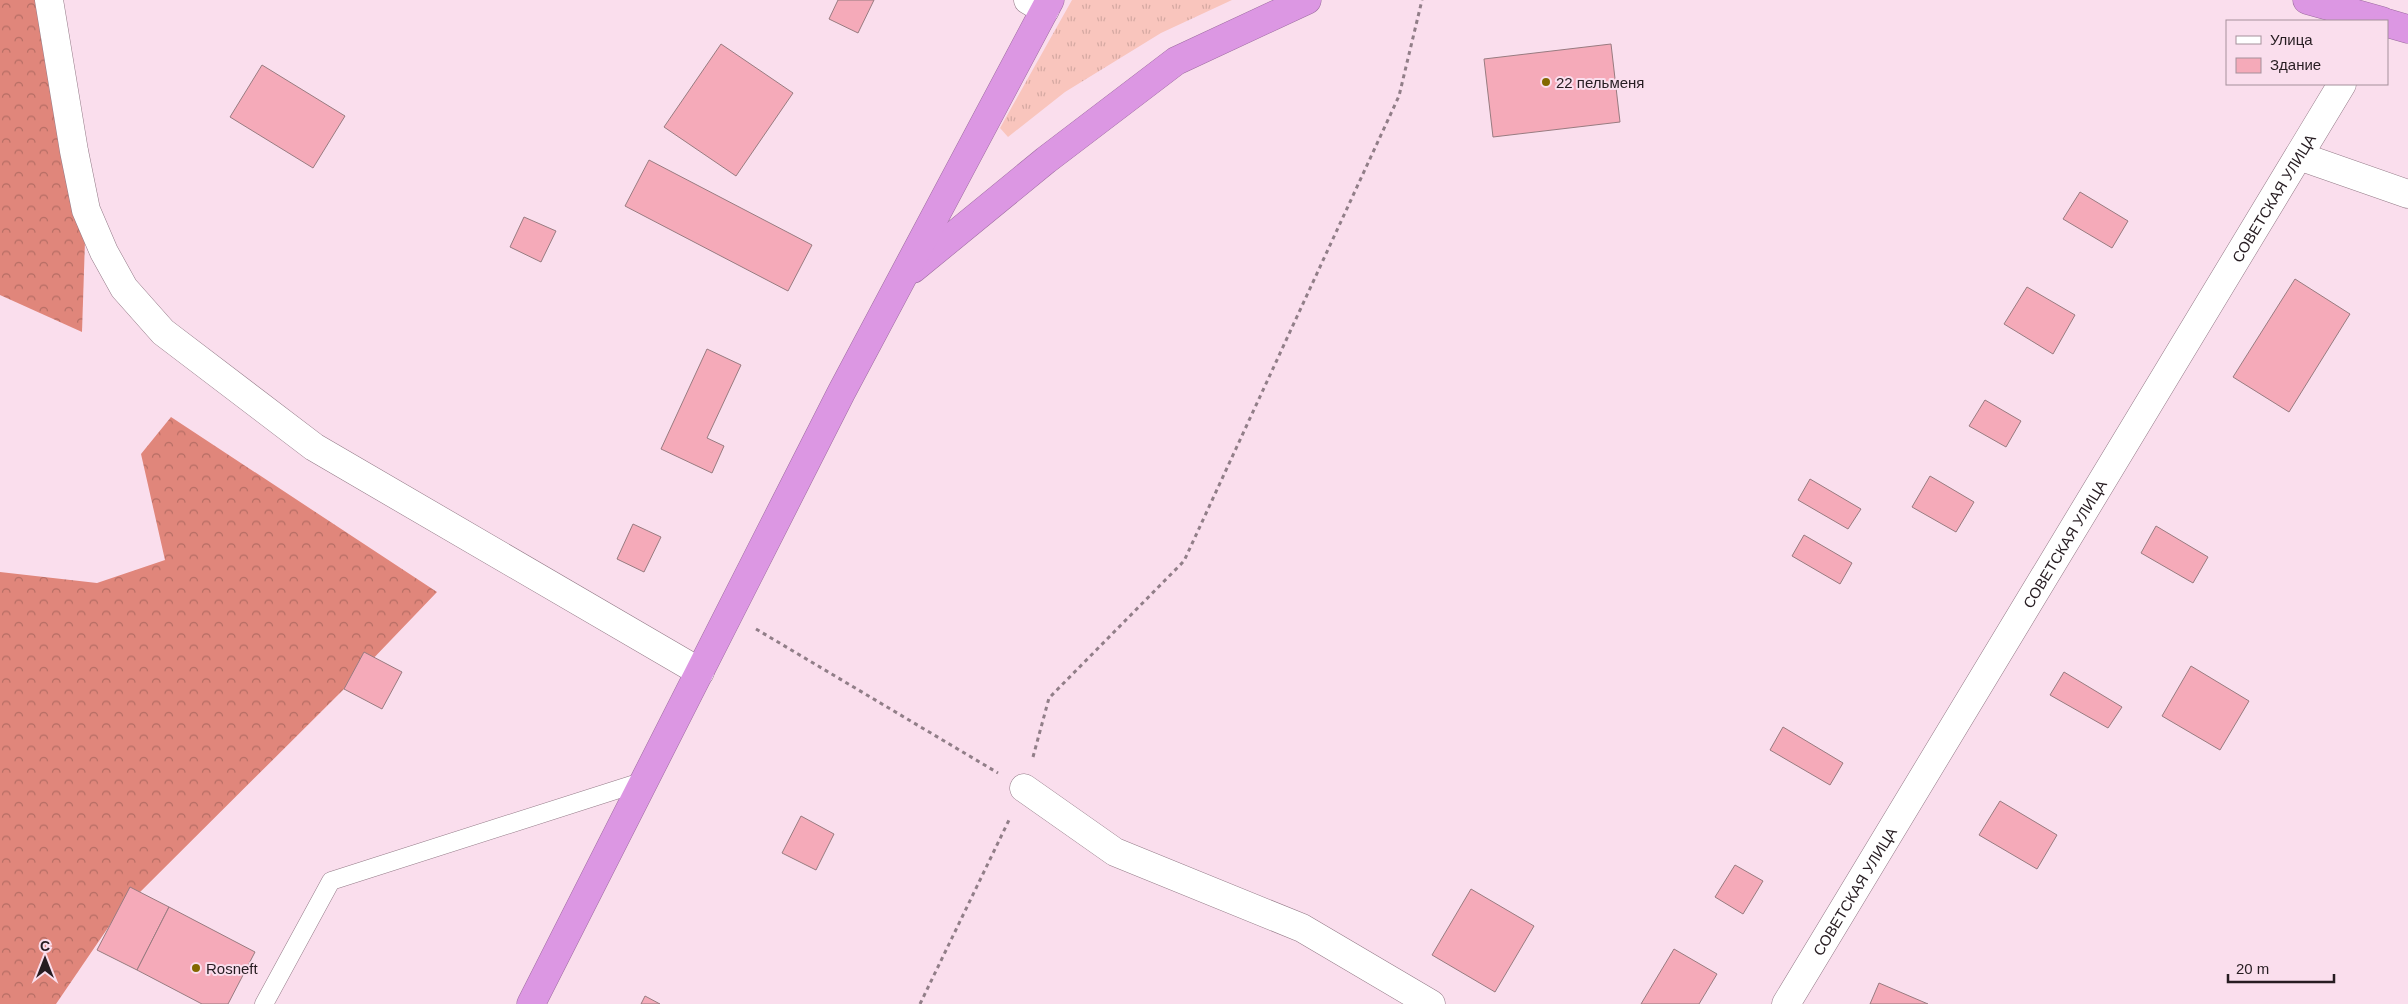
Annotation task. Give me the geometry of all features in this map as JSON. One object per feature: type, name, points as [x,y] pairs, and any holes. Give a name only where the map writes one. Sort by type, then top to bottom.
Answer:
[{"type":"highway","points":[[902,278],[1046,160],[1176,61],[1307,0]]},
{"type":"highway","points":[[2307,0],[2335,4],[2378,20]]},
{"type":"highway","points":[[531,1004],[1041,3]]},
{"type":"highway","points":[[2388,22],[2408,29]]},
{"type":"street","points":[[49,0],[74,151],[86,210],[104,252],[124,288],[163,332],[314,446],[700,672]]},
{"type":"street","name":"СОВЕТСКАЯ УЛИЦА","points":[[1786,1004],[2341,85]]},
{"type":"street","points":[[2299,156],[2408,194]]},
{"type":"street","points":[[1024,788],[1115,852],[1302,928],[1431,1004]]},
{"type":"lane","points":[[264,1004],[331,881],[644,781]]},
{"type":"path","points":[[920,1004],[1024,788],[1049,698],[1184,561],[1399,96],[1422,0]]},
{"type":"path","points":[[729,614],[1024,788]]},
{"type":"green space","points":[[0,0],[40,0],[86,210],[82,332],[0,295]]},
{"type":"green space","points":[[1072,0],[1232,0],[1161,33],[1065,92],[1008,137],[1000,128]]},
{"type":"green space","points":[[171,417],[437,592],[344,689],[116,916],[56,1004],[0,1004],[0,572],[97,583],[165,560],[141,454]]},
{"type":"building","points":[[838,0],[874,0],[858,33],[829,19]]},
{"type":"building","points":[[721,44],[793,93],[736,176],[664,127]]},
{"type":"building","points":[[1611,44],[1620,122],[1493,137],[1484,59]]},
{"type":"building","points":[[262,65],[345,116],[313,168],[230,117]]},
{"type":"building","points":[[649,160],[812,245],[788,291],[625,206]]},
{"type":"building","points":[[2080,192],[2128,221],[2112,248],[2063,219]]},
{"type":"building","points":[[524,217],[556,231],[541,262],[510,247]]},
{"type":"building","points":[[2295,279],[2350,314],[2289,412],[2233,377]]},
{"type":"building","points":[[2027,287],[2075,315],[2053,354],[2004,324]]},
{"type":"building","points":[[707,349],[741,365],[707,438],[724,446],[712,473],[661,449]]},
{"type":"building","points":[[1985,400],[2021,421],[2006,447],[1969,426]]},
{"type":"building","points":[[1930,476],[1974,502],[1956,532],[1912,507]]},
{"type":"building","points":[[1810,479],[1861,509],[1848,529],[1798,500]]},
{"type":"building","points":[[633,524],[661,537],[644,572],[617,559]]},
{"type":"building","points":[[2156,526],[2208,557],[2193,583],[2141,553]]},
{"type":"building","points":[[1804,535],[1852,563],[1840,584],[1792,556]]},
{"type":"building","points":[[364,652],[402,672],[382,709],[344,689]]},
{"type":"building","points":[[2191,666],[2249,701],[2220,750],[2162,716]]},
{"type":"building","points":[[2064,672],[2122,707],[2108,728],[2050,695]]},
{"type":"building","points":[[1783,727],[1843,763],[1830,785],[1770,750]]},
{"type":"building","points":[[2000,801],[2057,835],[2037,869],[1979,835]]},
{"type":"building","points":[[801,816],[834,834],[816,870],[782,853]]},
{"type":"building","points":[[1735,865],[1763,881],[1743,914],[1715,897]]},
{"type":"building","points":[[130,887],[169,907],[137,970],[97,950]]},
{"type":"building","points":[[1471,889],[1534,926],[1495,992],[1432,955]]},
{"type":"building","points":[[169,907],[255,952],[228,1004],[202,1004],[137,970]]},
{"type":"building","points":[[1674,949],[1717,974],[1699,1004],[1641,1004]]},
{"type":"building","points":[[1879,983],[1928,1004],[1870,1004]]},
{"type":"building","points":[[645,996],[660,1004],[641,1004]]},
{"type":"place","name":"22 пельменя","points":[[1546,82]]},
{"type":"place","name":"Rosneft","points":[[196,968]]}]
